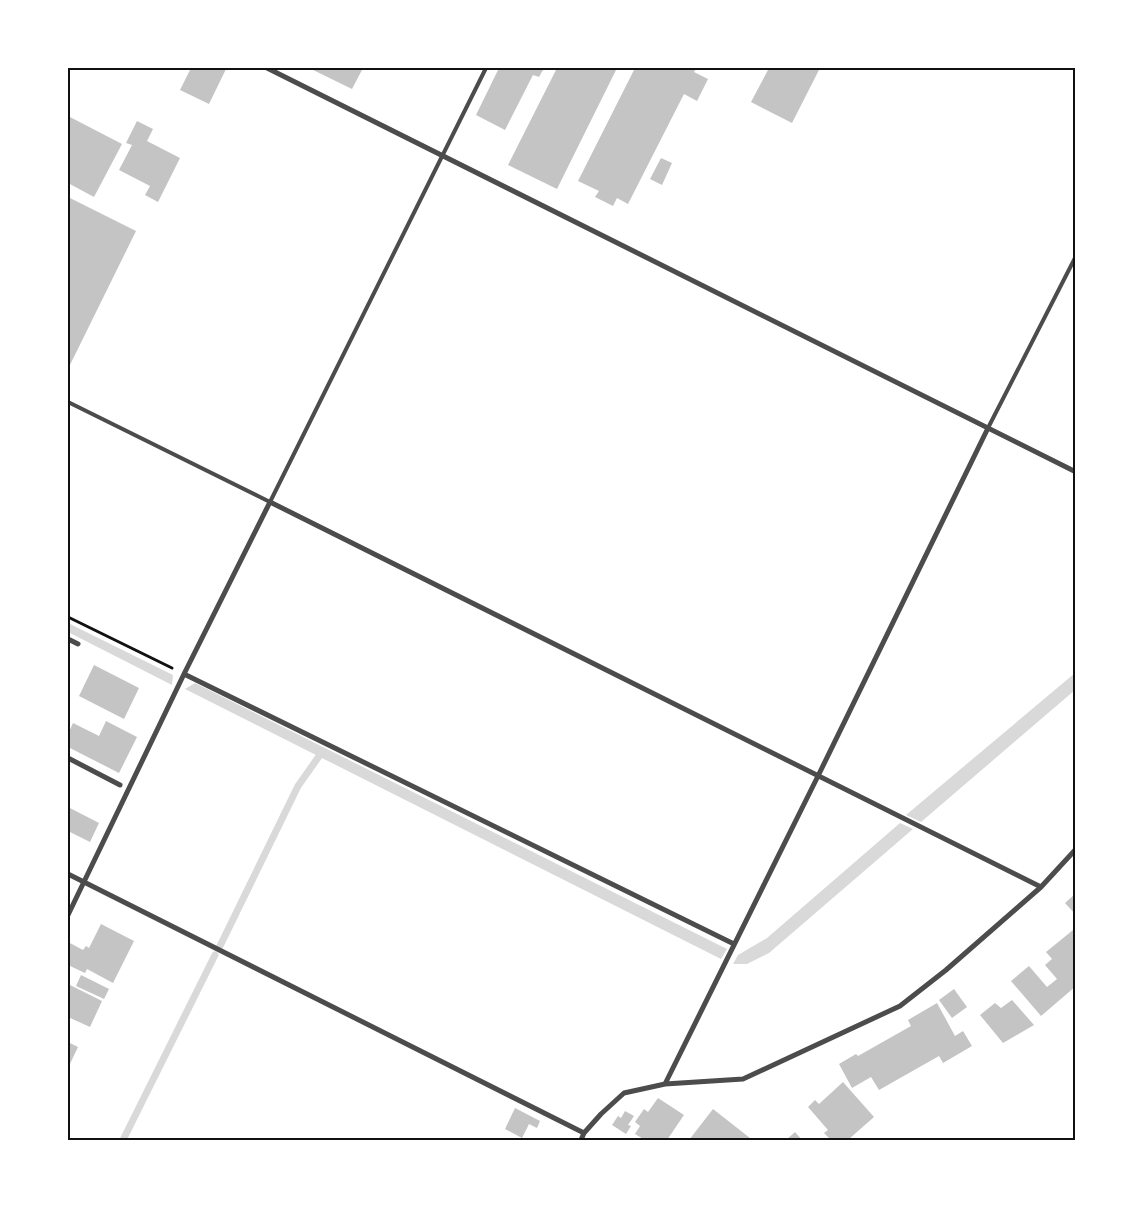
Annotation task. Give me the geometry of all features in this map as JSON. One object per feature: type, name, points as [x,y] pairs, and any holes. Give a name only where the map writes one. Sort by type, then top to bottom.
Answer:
[{"type":"street","points":[[267,68],[1076,472]]},
{"type":"street","points":[[664,1084],[818,776],[988,428]]},
{"type":"street","points":[[68,915],[184,674],[270,502],[1041,887]]},
{"type":"street","points":[[68,639],[78,644]]},
{"type":"street","points":[[184,674],[734,944]]},
{"type":"street","points":[[68,758],[120,785]]},
{"type":"street","points":[[581,1140],[584,1133],[601,1114],[624,1093],[664,1084],[743,1079],[900,1006],[946,970],[1041,887],[1076,850]]},
{"type":"street","points":[[68,874],[584,1133]]},
{"type":"lane","points":[[68,402],[270,502],[486,68]]},
{"type":"lane","points":[[988,428],[1076,256]]},
{"type":"path","points":[[68,617],[184,674]]},
{"type":"shaded area","points":[[68,623],[173,675],[172,685],[68,632]]},
{"type":"shaded area","points":[[1075,673],[1075,690],[921,822],[906,815]]},
{"type":"shaded area","points":[[195,683],[727,949],[721,959],[185,689]]},
{"type":"shaded area","points":[[900,823],[913,829],[769,953],[747,964],[733,964],[738,955],[767,938]]},
{"type":"building","points":[[191,68],[226,69],[209,104],[180,90]]},
{"type":"building","points":[[309,68],[363,68],[352,89]]},
{"type":"building","points":[[499,68],[544,68],[539,77],[533,75],[505,130],[476,115]]},
{"type":"building","points":[[557,68],[617,68],[557,189],[508,165]]},
{"type":"building","points":[[635,68],[696,68],[694,72],[708,79],[697,101],[684,94],[628,204],[617,198],[613,206],[595,197],[599,191],[578,181]]},
{"type":"building","points":[[769,68],[820,68],[792,123],[751,102]]},
{"type":"building","points":[[68,116],[122,144],[94,197],[68,183]]},
{"type":"building","points":[[137,121],[153,129],[147,141],[180,158],[158,202],[145,195],[150,186],[119,170],[132,145],[126,143]]},
{"type":"building","points":[[661,158],[672,163],[662,185],[650,179]]},
{"type":"building","points":[[68,197],[136,231],[68,369]]},
{"type":"building","points":[[94,665],[139,688],[124,719],[79,696]]},
{"type":"building","points":[[106,721],[137,737],[119,773],[68,747],[68,734],[73,723],[99,736]]},
{"type":"building","points":[[68,807],[99,823],[90,842],[68,831]]},
{"type":"building","points":[[1076,893],[1076,915],[1065,903]]},
{"type":"building","points":[[101,924],[134,941],[113,983],[87,969],[85,973],[68,965],[68,942],[83,950],[86,946],[89,948]]},
{"type":"building","points":[[1073,930],[1076,933],[1076,986],[1041,1016],[1011,981],[1029,966],[1047,987],[1057,979],[1045,965],[1052,959],[1046,952]]},
{"type":"building","points":[[81,975],[109,989],[104,999],[76,986]]},
{"type":"building","points":[[68,984],[102,1001],[90,1027],[68,1017]]},
{"type":"building","points":[[954,989],[967,1007],[952,1018],[939,1000]]},
{"type":"building","points":[[1012,1000],[1034,1025],[1003,1043],[980,1015],[995,1003],[1001,1008]]},
{"type":"building","points":[[937,1003],[955,1036],[963,1031],[972,1046],[943,1063],[939,1056],[879,1090],[871,1077],[852,1088],[839,1064],[856,1054],[858,1056],[911,1026],[908,1020]]},
{"type":"building","points":[[68,1042],[78,1047],[68,1068]]},
{"type":"building","points":[[843,1082],[874,1117],[850,1140],[831,1140],[824,1133],[828,1130],[808,1107],[815,1100],[819,1104]]},
{"type":"building","points":[[658,1098],[684,1115],[667,1140],[645,1140],[635,1134],[640,1126],[635,1122],[644,1109],[648,1112]]},
{"type":"building","points":[[515,1108],[540,1121],[537,1128],[529,1124],[522,1138],[505,1129]]},
{"type":"building","points":[[713,1109],[750,1138],[748,1140],[689,1140]]},
{"type":"building","points":[[625,1111],[634,1116],[628,1125],[631,1126],[626,1134],[612,1125],[618,1116],[621,1118]]},
{"type":"building","points":[[795,1132],[802,1140],[786,1140]]},
{"type":"waterway","points":[[220,946],[298,786],[322,752]]},
{"type":"waterway","points":[[123,1140],[215,955]]}]
